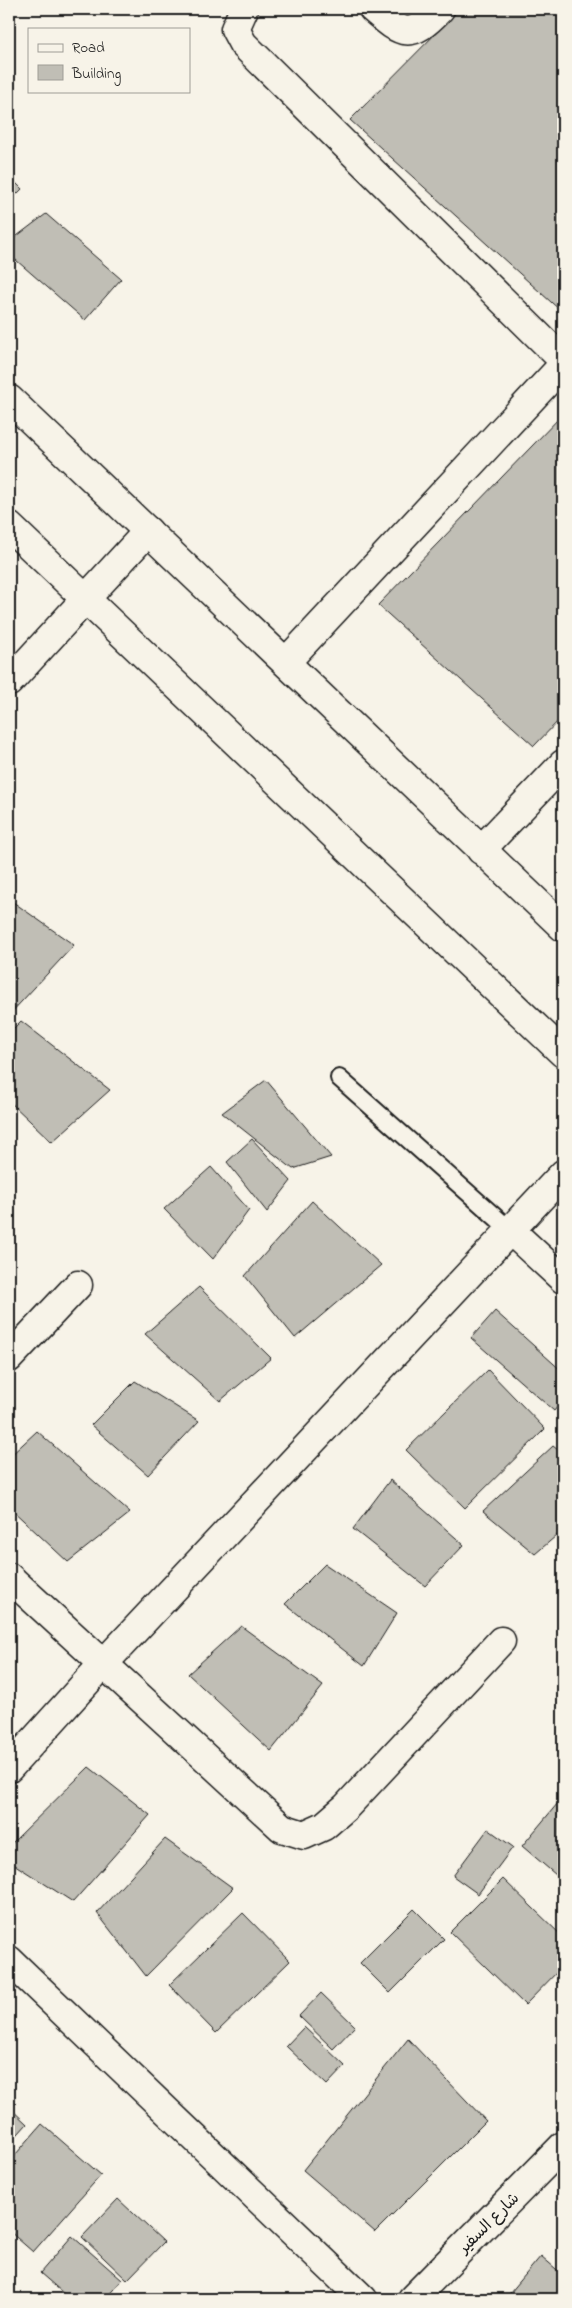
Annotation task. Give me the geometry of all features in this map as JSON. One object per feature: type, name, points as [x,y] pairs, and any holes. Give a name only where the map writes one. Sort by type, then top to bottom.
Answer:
[{"type":"street","points":[[244,9],[235,29],[243,44],[563,360]]},
{"type":"street","points":[[373,9],[396,28],[408,31],[424,25],[440,9]]},
{"type":"street","points":[[286,662],[563,365]]},
{"type":"street","points":[[9,399],[563,927]]},
{"type":"street","points":[[9,526],[563,1053]]},
{"type":"street","points":[[9,682],[84,598],[148,531]]},
{"type":"street","points":[[481,850],[563,764]]},
{"type":"street","points":[[9,1768],[104,1663],[563,1174]]},
{"type":"street","points":[[510,1230],[563,1280]]},
{"type":"street","points":[[9,1358],[78,1285]]},
{"type":"street","points":[[9,1577],[282,1828],[304,1835],[324,1826],[346,1807],[501,1641]]},
{"type":"street","points":[[9,1960],[363,2299]]},
{"type":"street","name":"شارع السفير","points":[[412,2299],[563,2146]]},
{"type":"lane","points":[[339,1078],[510,1230]]},
{"type":"building","points":[[460,9],[563,9],[562,312],[350,120]]},
{"type":"building","points":[[9,176],[22,189],[9,202]]},
{"type":"building","points":[[46,214],[121,279],[85,320],[9,254],[9,242]]},
{"type":"building","points":[[563,414],[563,716],[534,746],[378,605]]},
{"type":"building","points":[[13,902],[74,945],[9,1015],[9,906]]},
{"type":"building","points":[[21,1021],[110,1090],[52,1142],[9,1101],[9,1033]]},
{"type":"building","points":[[266,1080],[331,1157],[293,1169],[222,1113]]},
{"type":"building","points":[[252,1139],[291,1181],[267,1212],[227,1162]]},
{"type":"building","points":[[211,1167],[249,1210],[213,1259],[164,1209]]},
{"type":"building","points":[[312,1201],[381,1265],[295,1338],[245,1276]]},
{"type":"building","points":[[199,1287],[271,1358],[220,1401],[145,1334]]},
{"type":"building","points":[[495,1311],[563,1372],[563,1400],[554,1411],[471,1338]]},
{"type":"building","points":[[488,1370],[545,1429],[465,1508],[406,1450]]},
{"type":"building","points":[[135,1381],[199,1421],[148,1475],[91,1425]]},
{"type":"building","points":[[37,1431],[130,1513],[68,1562],[9,1507],[9,1457]]},
{"type":"building","points":[[553,1446],[563,1454],[563,1530],[535,1554],[483,1511]]},
{"type":"building","points":[[390,1480],[464,1545],[425,1586],[353,1529]]},
{"type":"building","points":[[325,1564],[397,1613],[364,1666],[285,1604]]},
{"type":"building","points":[[241,1626],[323,1686],[271,1751],[188,1674]]},
{"type":"building","points":[[89,1767],[150,1815],[73,1902],[9,1861],[9,1846]]},
{"type":"building","points":[[563,1797],[563,1881],[522,1846]]},
{"type":"building","points":[[488,1829],[513,1847],[478,1894],[453,1876]]},
{"type":"building","points":[[165,1839],[233,1888],[146,1976],[97,1913]]},
{"type":"building","points":[[503,1879],[563,1937],[563,1966],[525,2005],[450,1932]]},
{"type":"building","points":[[414,1909],[444,1939],[390,1993],[360,1963]]},
{"type":"building","points":[[243,1913],[290,1961],[216,2033],[169,1985]]},
{"type":"building","points":[[321,1993],[355,2026],[333,2049],[299,2016]]},
{"type":"building","points":[[304,2027],[345,2066],[327,2085],[286,2046]]},
{"type":"building","points":[[408,2039],[486,2121],[375,2232],[303,2170]]},
{"type":"building","points":[[9,2107],[27,2124],[9,2144]]},
{"type":"building","points":[[42,2124],[101,2175],[33,2252],[9,2231],[9,2162]]},
{"type":"building","points":[[118,2199],[164,2242],[127,2280],[82,2237]]},
{"type":"building","points":[[72,2236],[122,2280],[105,2299],[70,2299],[40,2273]]},
{"type":"building","points":[[541,2256],[563,2275],[563,2299],[505,2299]]}]
